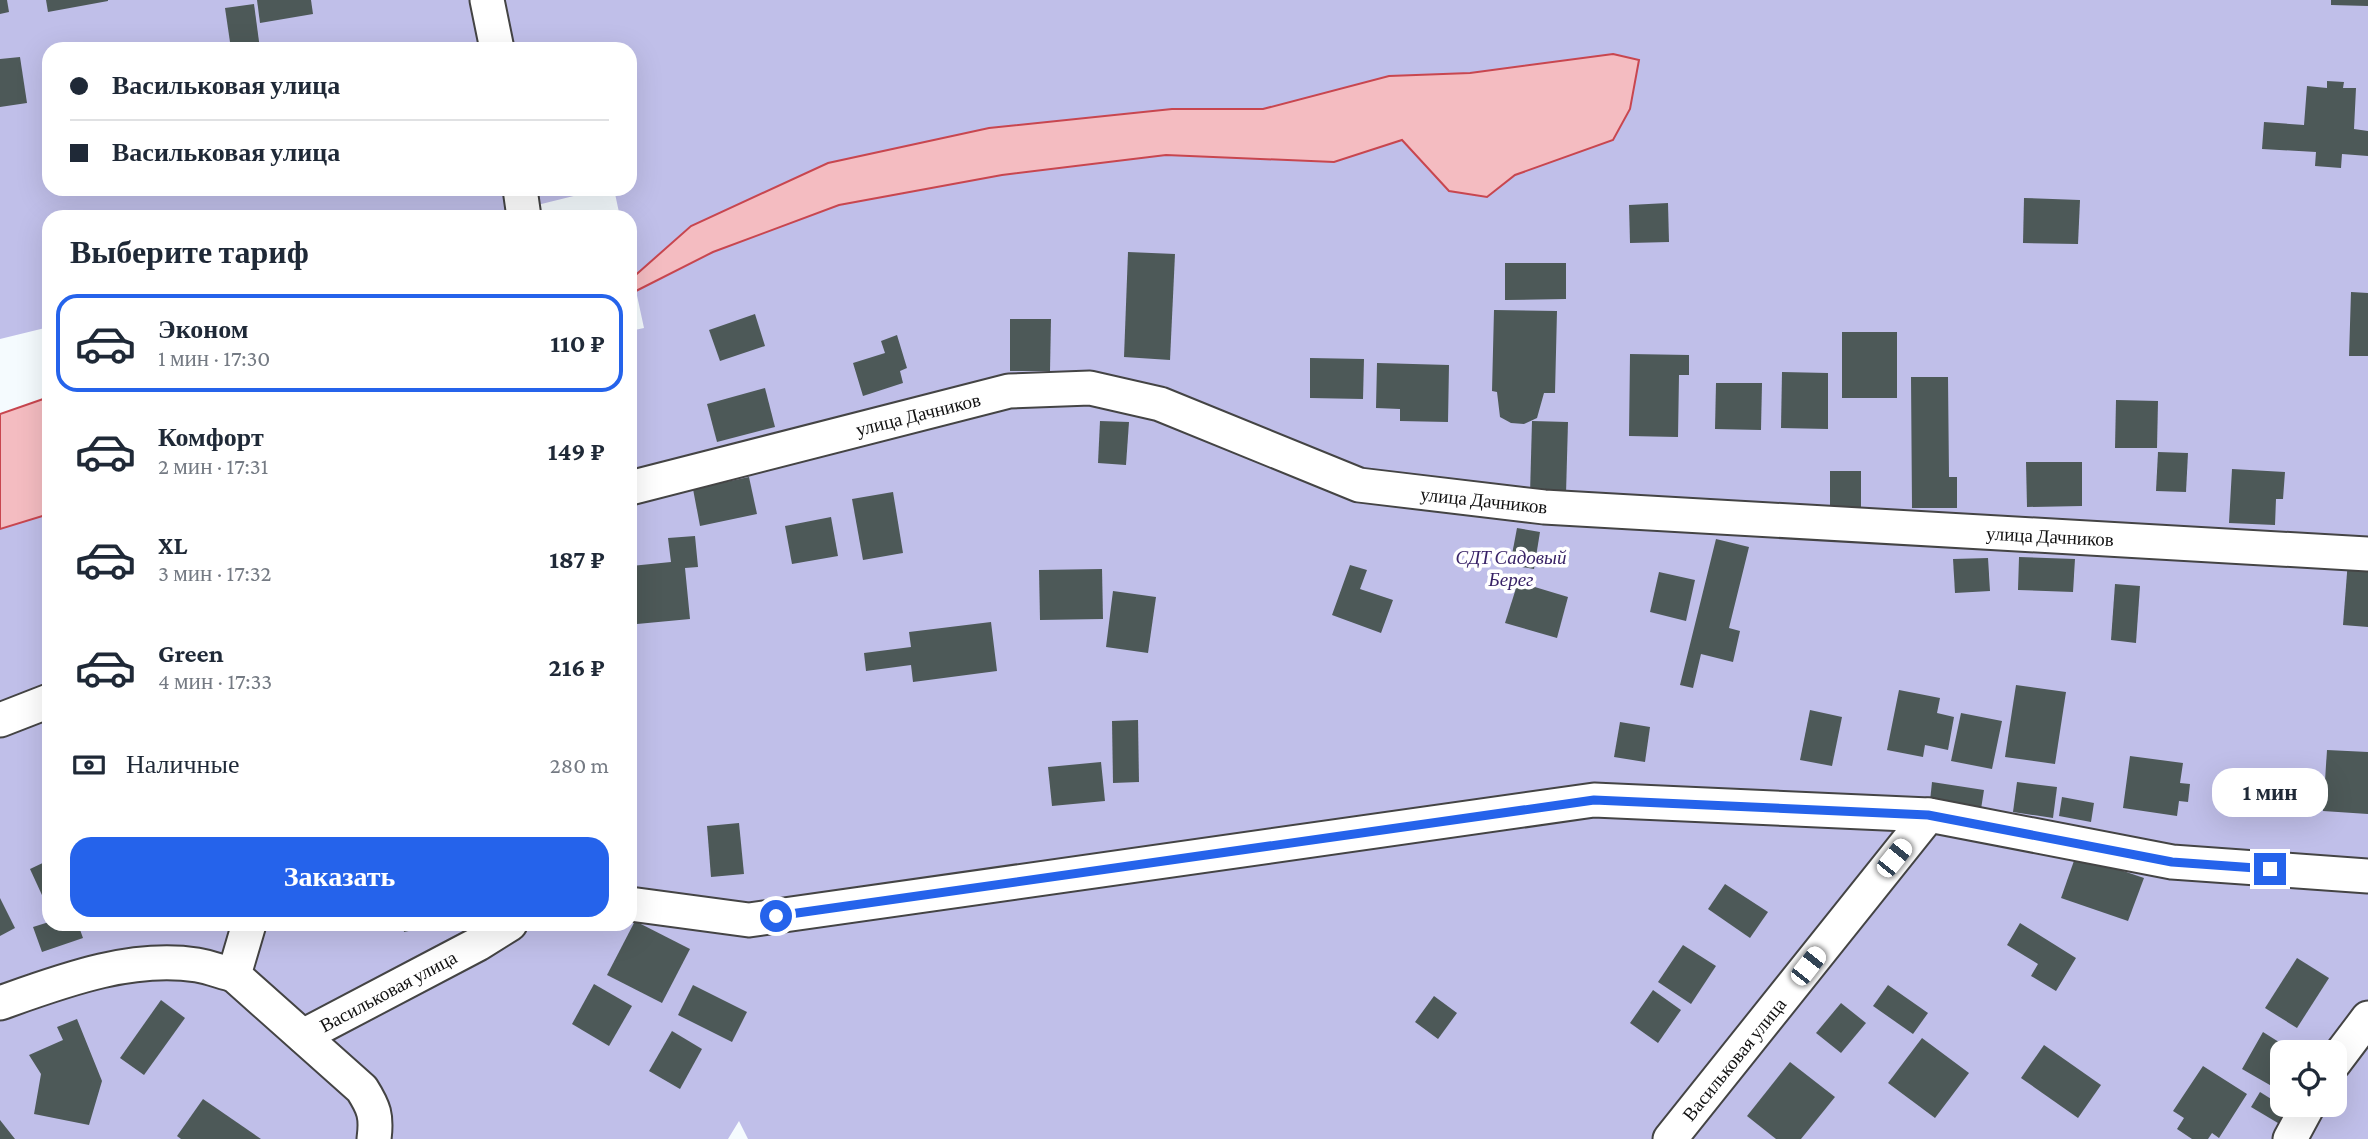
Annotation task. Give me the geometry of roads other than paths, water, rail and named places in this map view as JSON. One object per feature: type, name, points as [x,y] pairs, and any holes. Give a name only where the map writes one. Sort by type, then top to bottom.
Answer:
[{"type":"street","points":[[487,0],[496,42]]},
{"type":"street","name":"улица Дачников","points":[[637,486],[1009,391],[1090,388],[1160,404],[1359,485],[1544,507],[2368,554]]},
{"type":"street","points":[[0,720],[42,704]]},
{"type":"street","points":[[637,905],[749,920],[1594,800],[1928,815],[2172,862],[2368,876]]},
{"type":"street","name":"Васильковая улица","points":[[1670,1139],[1928,815]]},
{"type":"street","points":[[234,975],[247,931]]},
{"type":"street","name":"Васильковая улица","points":[[303,1036],[499,931]]},
{"type":"street","points":[[0,1003],[57,983],[116,968],[157,964],[197,965],[234,975],[362,1088],[372,1103],[376,1121],[374,1139]]},
{"type":"street","points":[[2347,1046],[2368,1018]]},
{"type":"street","points":[[2290,1139],[2302,1117]]},
{"type":"park label","name":"СДТ Садовый Берег","points":[[1511,568]]}]
